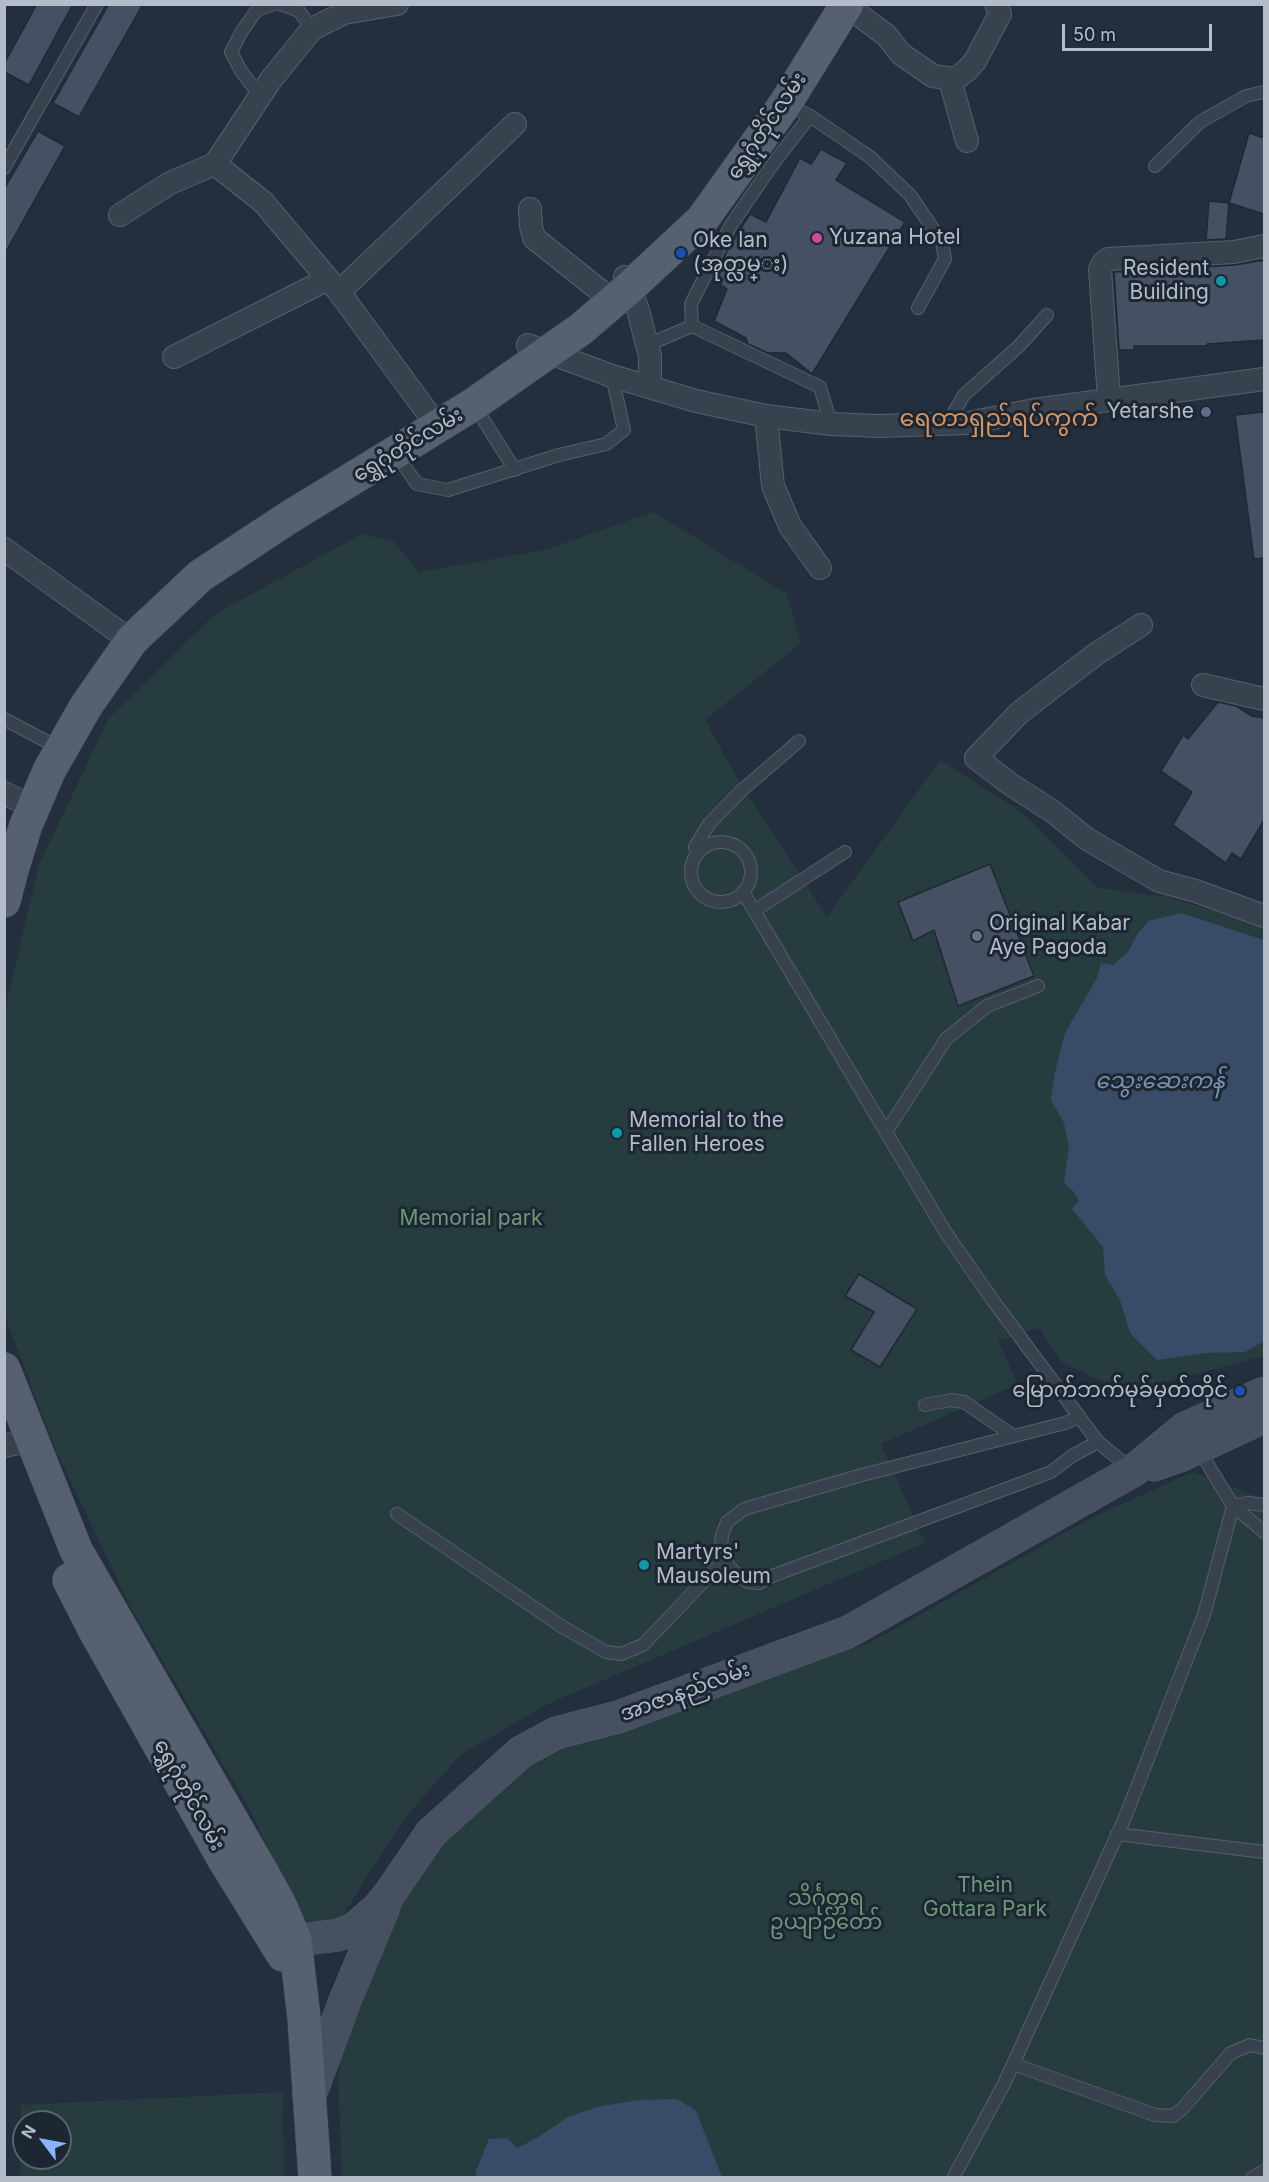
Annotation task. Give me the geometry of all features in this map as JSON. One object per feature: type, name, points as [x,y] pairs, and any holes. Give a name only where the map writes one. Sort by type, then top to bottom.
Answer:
[{"type":"main road","name":"ရွှေဂုံတိုင်လမ်း","points":[[4,837],[18,800],[53,745],[76,693],[126,637],[126,625],[170,583],[215,546],[333,472],[391,448],[432,422],[538,348],[617,288],[701,191],[788,106],[842,5]]},
{"type":"main road","name":"ရွှေဂုံတိုင်လမ်း","points":[[4,901],[12,870],[18,800]]},
{"type":"main road","name":"ရွှေဂုံတိုင်လမ်း","points":[[4,1369],[13,1439],[52,1547],[95,1631],[223,1858],[285,1942]]},
{"type":"main road","name":"အာဇာနည်လမ်း","points":[[285,1942],[339,1935],[355,1928],[388,1896],[431,1833],[520,1752],[556,1733],[618,1717],[848,1632],[1133,1472],[1264,1393]]},
{"type":"main road","name":"အာဇာနည်လမ်း","points":[[1192,1438],[1264,1417]]},
{"type":"main road","points":[[309,2099],[344,2003],[388,1896]]},
{"type":"main road","points":[[285,1942],[299,1978],[315,2178]]},
{"type":"street","points":[[120,215],[170,183],[215,164],[260,96],[312,29],[344,14],[397,4]]},
{"type":"street","points":[[967,141],[952,87],[955,79],[975,61],[1000,14],[996,4]]},
{"type":"street","points":[[842,5],[886,34],[901,54],[933,76],[955,79]]},
{"type":"street","points":[[174,357],[333,286],[514,124]]},
{"type":"street","points":[[215,164],[263,202],[333,286],[432,422]]},
{"type":"street","points":[[530,209],[534,238],[617,288],[647,345],[650,356],[650,386]]},
{"type":"street","points":[[1109,399],[1100,269],[1102,263],[1108,259],[1234,252],[1264,246]]},
{"type":"street","points":[[538,348],[612,376],[696,400],[765,417],[831,424],[946,425],[1109,399],[1264,379]]},
{"type":"street","points":[[765,417],[773,486],[790,526],[820,568]]},
{"type":"street","points":[[4,549],[126,637]]},
{"type":"street","points":[[1141,625],[1096,654],[1019,713],[976,758],[1010,784],[1052,811],[1087,839],[1159,881],[1196,891],[1264,916]]},
{"type":"street","points":[[1203,685],[1264,699]]},
{"type":"lane","points":[[4,168],[97,4]]},
{"type":"lane","points":[[260,96],[241,71],[231,52],[257,10],[274,4]]},
{"type":"lane","points":[[280,4],[299,12],[312,29]]},
{"type":"lane","points":[[1155,166],[1200,122],[1246,96],[1264,92]]},
{"type":"lane","points":[[692,326],[691,304],[731,225],[773,164],[788,106],[870,157],[910,195],[942,242],[945,259],[918,308]]},
{"type":"lane","points":[[946,425],[964,395],[1019,346],[1047,315]]},
{"type":"lane","points":[[647,345],[692,326],[820,387],[831,424]]},
{"type":"lane","points":[[391,448],[417,484],[448,490],[559,455],[606,444],[624,430],[612,376]]},
{"type":"lane","points":[[470,397],[515,470]]},
{"type":"lane","points":[[4,719],[53,745]]},
{"type":"lane","points":[[698,853],[694,847],[709,824],[741,791],[799,741]]},
{"type":"lane","points":[[723,842],[740,850],[746,857],[750,875],[743,892],[736,898],[718,902],[701,895],[691,879],[693,861],[698,853],[714,843],[723,842]]},
{"type":"lane","points":[[754,911],[845,852]]},
{"type":"lane","points":[[743,892],[946,1233],[1098,1443],[1133,1472]]},
{"type":"lane","points":[[886,1132],[946,1039],[987,1006],[1038,986]]},
{"type":"lane","points":[[925,1404],[964,1402],[1012,1435]]},
{"type":"lane","points":[[1080,1417],[1065,1423],[1012,1435],[744,1509],[728,1522],[722,1535],[721,1546],[724,1559],[739,1576],[748,1582],[759,1583],[772,1576],[1051,1472],[1072,1456],[1098,1443]]},
{"type":"lane","points":[[1192,1438],[1233,1506],[1264,1532]]},
{"type":"lane","points":[[1233,1506],[1248,1503],[1264,1504]]},
{"type":"lane","points":[[953,2178],[1013,2064],[1117,1834],[1204,1616],[1233,1506]]},
{"type":"lane","points":[[397,1514],[561,1626],[606,1652],[613,1653],[621,1654],[644,1645],[724,1559]]},
{"type":"lane","points":[[1117,1834],[1264,1852]]},
{"type":"lane","points":[[1013,2064],[1155,2115],[1173,2116],[1182,2109],[1231,2053],[1250,2045],[1264,2048]]},
{"type":"lane","points":[[1252,2178],[1264,2171]]},
{"type":"green space","name":"Memorial park","points":[[653,512],[786,593],[801,643],[705,720],[737,778],[827,917],[940,760],[1020,811],[1098,888],[1168,897],[1264,926],[1264,1356],[1126,1392],[1063,1363],[1039,1328],[998,1341],[1018,1384],[881,1444],[925,1543],[550,1703],[460,1755],[405,1818],[339,1921],[301,1922],[252,1813],[129,1604],[54,1446],[6,1318],[4,1296],[5,1009],[39,865],[109,718],[215,614],[362,534],[394,542],[419,572],[545,550]]},
{"type":"green space","name":"Thein Gottara Park","points":[[1193,1472],[1264,1499],[1264,2177],[342,2178],[338,2076],[352,1953],[401,1885],[504,1775],[588,1732],[870,1643],[1095,1516]]},
{"type":"green space","points":[[283,2092],[284,2177],[20,2177],[20,2170],[72,2170],[72,2110],[21,2110],[21,2105]]},
{"type":"water","name":"သွေးဆေးကန်","points":[[1181,913],[1264,940],[1264,1341],[1245,1352],[1206,1353],[1157,1360],[1130,1333],[1120,1300],[1105,1275],[1103,1247],[1072,1209],[1079,1201],[1074,1192],[1064,1183],[1069,1147],[1064,1123],[1051,1100],[1055,1072],[1065,1033],[1097,978],[1101,963],[1113,965],[1128,952],[1138,933],[1149,921]]},
{"type":"water","points":[[677,2099],[696,2111],[722,2177],[476,2177],[476,2171],[489,2139],[507,2138],[517,2148],[537,2138],[568,2117],[597,2107],[638,2100]]},
{"type":"building","points":[[37,4],[73,4],[29,85],[4,72],[4,64]]},
{"type":"building","points":[[109,4],[143,4],[79,117],[53,103]]},
{"type":"building","points":[[38,131],[65,146],[4,255],[4,189]]},
{"type":"building","points":[[1249,133],[1264,138],[1264,214],[1229,203]]},
{"type":"building","name":"Yuzana Hotel","points":[[821,149],[847,163],[836,180],[905,222],[812,374],[786,353],[768,353],[748,344],[746,338],[714,321],[727,289],[713,280],[728,249],[750,214],[766,222],[800,158],[811,164]]},
{"type":"building","points":[[1209,201],[1229,203],[1226,239],[1206,240]]},
{"type":"building","points":[[1264,261],[1264,340],[1207,344],[1207,346],[1134,346],[1134,350],[1119,350],[1114,272],[1235,265]]},
{"type":"building","points":[[1264,412],[1264,558],[1254,559],[1235,415]]},
{"type":"building","points":[[1218,702],[1236,706],[1252,716],[1264,718],[1264,820],[1241,859],[1232,853],[1226,863],[1173,825],[1192,792],[1161,771],[1183,735],[1188,739]]},
{"type":"building","name":"Original Kabar Aye Pagoda","points":[[990,864],[1034,976],[958,1006],[934,930],[913,941],[898,902]]},
{"type":"building","points":[[859,1274],[917,1309],[880,1367],[851,1350],[874,1312],[845,1296]]},
{"type":"place","name":"Yuzana Hotel","points":[[817,238]]},
{"type":"place","name":"Oke lan (အုတ္လမ္း)","points":[[681,253]]},
{"type":"place","name":"Resident Building","points":[[1221,281]]},
{"type":"place","name":"Yetarshe","points":[[1206,412]]},
{"type":"place","name":"Original Kabar Aye Pagoda","points":[[977,936]]},
{"type":"place","name":"Memorial to the Fallen Heroes","points":[[617,1133]]},
{"type":"place","name":"မြောက်ဘက်မုခ်မှတ်တိုင်","points":[[1240,1391]]},
{"type":"place","name":"Martyrs' Mausoleum","points":[[644,1565]]},
{"type":"district","name":"ရေတာရှည်ရပ်ကွက်","points":[[999,419]]},
{"type":"park label","name":"သိင်္ဂုတ္တရ ဥယျာဉ်တော်","points":[[826,1911]]}]
